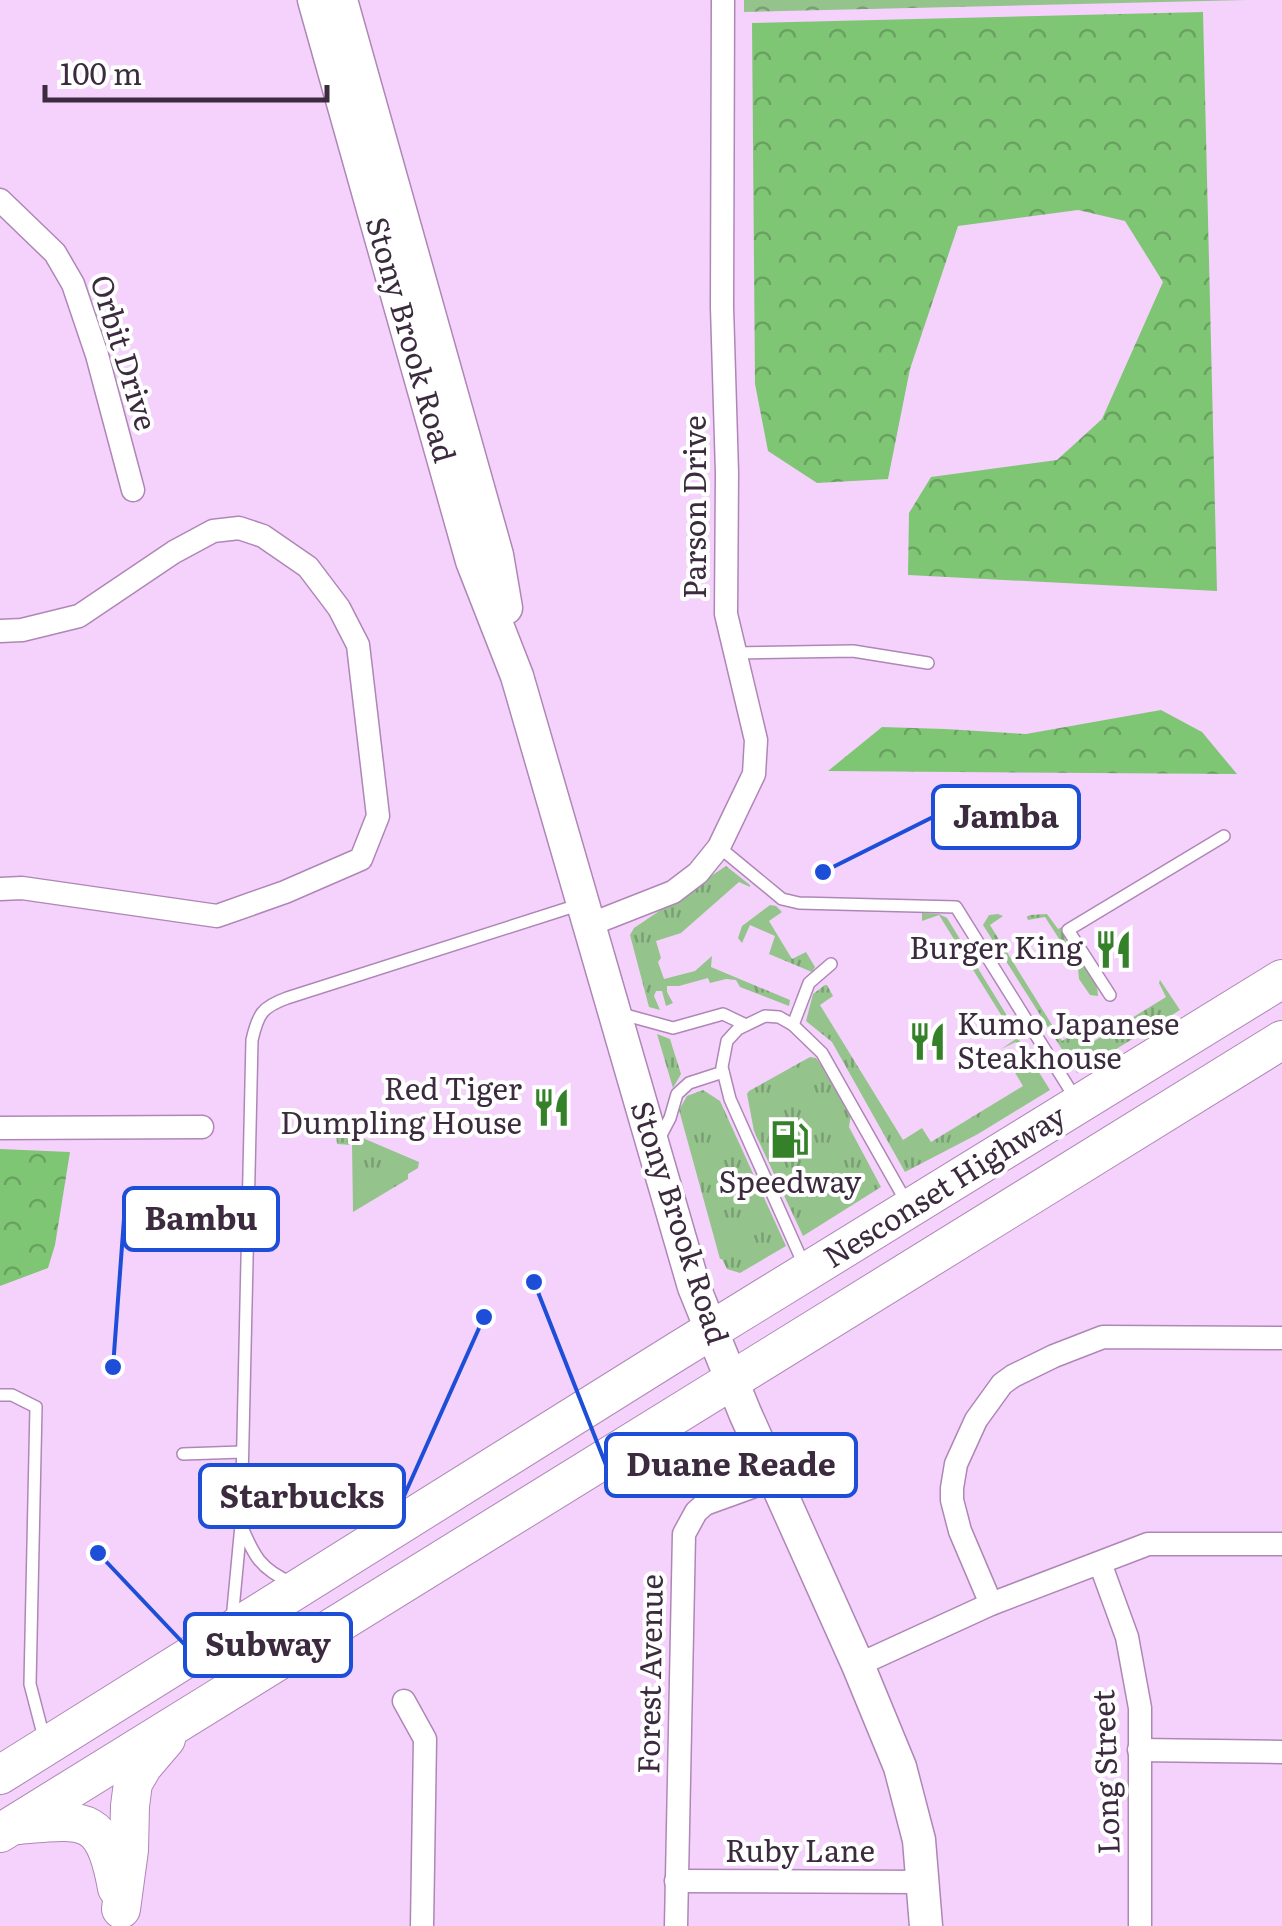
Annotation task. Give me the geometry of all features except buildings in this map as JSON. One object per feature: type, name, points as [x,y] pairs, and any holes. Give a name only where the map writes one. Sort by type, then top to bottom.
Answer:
[{"type":"highway","name":"Nesconset Highway","points":[[0,1775],[1282,979]]},
{"type":"highway","name":"Nesconset Highway","points":[[6,1830],[1282,1040]]},
{"type":"highway","points":[[121,1918],[133,1783],[183,1719]]},
{"type":"highway","points":[[6,1830],[73,1822],[93,1831],[102,1838],[111,1857],[121,1918]]},
{"type":"main road","name":"Stony Brook Road","points":[[314,0],[375,168],[496,555],[518,676],[694,1287],[774,1479],[858,1665],[908,1792],[919,1840],[926,1926]]},
{"type":"main road","name":"Stony Brook Road","points":[[341,0],[375,168]]},
{"type":"street","name":"Parson Drive","points":[[586,914],[674,892],[698,872],[718,846],[754,774],[756,740],[726,614],[723,0]]},
{"type":"street","name":"Orbit Drive","points":[[2,205],[55,253],[74,284],[132,490]]},
{"type":"street","points":[[0,631],[22,630],[78,616],[174,552],[214,531],[239,528],[263,536],[308,567],[338,608],[358,645],[378,816],[361,859],[217,916],[22,888],[0,889]]},
{"type":"street","points":[[0,1128],[202,1128]]},
{"type":"street","points":[[991,1604],[960,1531],[952,1488],[956,1464],[976,1420],[1002,1384],[1054,1356],[1104,1337],[1282,1338]]},
{"type":"street","name":"Forest Avenue","points":[[676,1926],[684,1534],[696,1512],[706,1504],[774,1479]]},
{"type":"street","points":[[858,1665],[991,1604],[1148,1544],[1282,1544]]},
{"type":"street","name":"Long Street","points":[[1100,1562],[1127,1636],[1140,1708],[1140,1926]]},
{"type":"street","points":[[404,1700],[425,1739],[422,1926]]},
{"type":"street","points":[[1139,1750],[1282,1752]]},
{"type":"street","name":"Ruby Lane","points":[[676,1881],[923,1882]]},
{"type":"lane","points":[[734,653],[852,651],[928,662]]},
{"type":"lane","points":[[1110,995],[1068,930],[1224,836]]},
{"type":"lane","points":[[718,846],[782,899],[799,903],[956,907],[1079,1104]]},
{"type":"lane","points":[[231,1631],[241,1525],[252,1040],[256,1020],[268,1005],[586,914]]},
{"type":"lane","points":[[794,1026],[808,983],[831,964]]},
{"type":"lane","points":[[614,1011],[673,1028],[723,1014],[746,1025]]},
{"type":"lane","points":[[807,1272],[730,1098],[722,1067],[728,1041],[738,1028],[765,1016],[779,1017],[822,1054],[910,1209]]},
{"type":"lane","points":[[654,1147],[678,1094],[689,1083],[723,1072]]},
{"type":"lane","points":[[0,1395],[12,1395],[36,1407],[30,1684],[47,1747]]},
{"type":"lane","points":[[183,1454],[242,1452]]},
{"type":"lane","points":[[241,1525],[260,1564],[300,1587]]},
{"type":"green space","points":[[744,0],[1247,0],[744,12]]},
{"type":"green space","points":[[1203,12],[1217,591],[908,575],[909,513],[931,477],[1057,460],[1102,419],[1163,282],[1125,221],[1078,210],[958,226],[910,369],[888,479],[817,483],[768,451],[755,384],[752,23]]},
{"type":"green space","points":[[1161,710],[1202,732],[1237,774],[828,771],[882,727],[1026,734]]},
{"type":"green space","points":[[726,866],[750,887],[739,882],[681,933],[656,941],[664,979],[695,971],[712,956],[711,967],[790,1000],[789,1006],[740,987],[736,980],[710,983],[708,978],[667,986],[673,1003],[666,1006],[662,991],[656,991],[660,1010],[649,1007],[630,935],[634,928]]},
{"type":"green space","points":[[770,905],[782,912],[769,921],[792,959],[806,952],[815,967],[812,972],[769,954],[775,936],[750,925],[742,943],[738,938],[742,926]]},
{"type":"green space","points":[[922,913],[939,914],[947,918],[1006,1014],[1005,1020],[989,1029],[1003,1018],[939,915],[922,921]]},
{"type":"green space","points":[[1047,914],[1058,929],[1078,919],[1067,929],[1065,939],[1092,977],[1098,996],[1090,995],[1079,979],[1078,968],[1045,917],[1027,917]]},
{"type":"green space","points":[[989,915],[1003,916],[990,925],[1062,1041],[1076,1032],[1086,1046],[1166,997],[1160,980],[1180,1010],[1077,1073],[983,925]]},
{"type":"green space","points":[[825,985],[833,996],[820,1005],[903,1140],[922,1128],[931,1142],[1023,1086],[1014,1071],[1029,1061],[1016,1042],[1001,1049],[1016,1039],[1050,1090],[905,1172],[832,1042],[806,1021],[813,994]]},
{"type":"green space","points":[[657,1034],[670,1039],[681,1074],[673,1088]]},
{"type":"green space","points":[[810,1057],[816,1058],[837,1087],[851,1114],[849,1127],[881,1187],[803,1236],[754,1131],[747,1094]]},
{"type":"green space","points":[[703,1090],[720,1101],[786,1246],[740,1273],[727,1269],[720,1259],[679,1110],[687,1096]]},
{"type":"green space","points":[[336,1133],[351,1133],[419,1162],[418,1168],[408,1174],[408,1179],[353,1212],[352,1145],[337,1144]]},
{"type":"green space","points":[[0,1149],[70,1152],[48,1268],[0,1286]]},
{"type":"place","name":"Jamba","points":[[823,872]]},
{"type":"place","name":"Burger King","points":[[1113,949]]},
{"type":"place","name":"Kumo Japanese Steakhouse","points":[[927,1042]]},
{"type":"place","name":"Red Tiger Dumpling House","points":[[552,1107]]},
{"type":"place","name":"Speedway","points":[[790,1139]]},
{"type":"place","name":"Duane Reade","points":[[534,1282]]},
{"type":"place","name":"Starbucks","points":[[484,1317]]},
{"type":"place","name":"Bambu","points":[[113,1367]]},
{"type":"place","name":"Subway","points":[[98,1553]]}]
